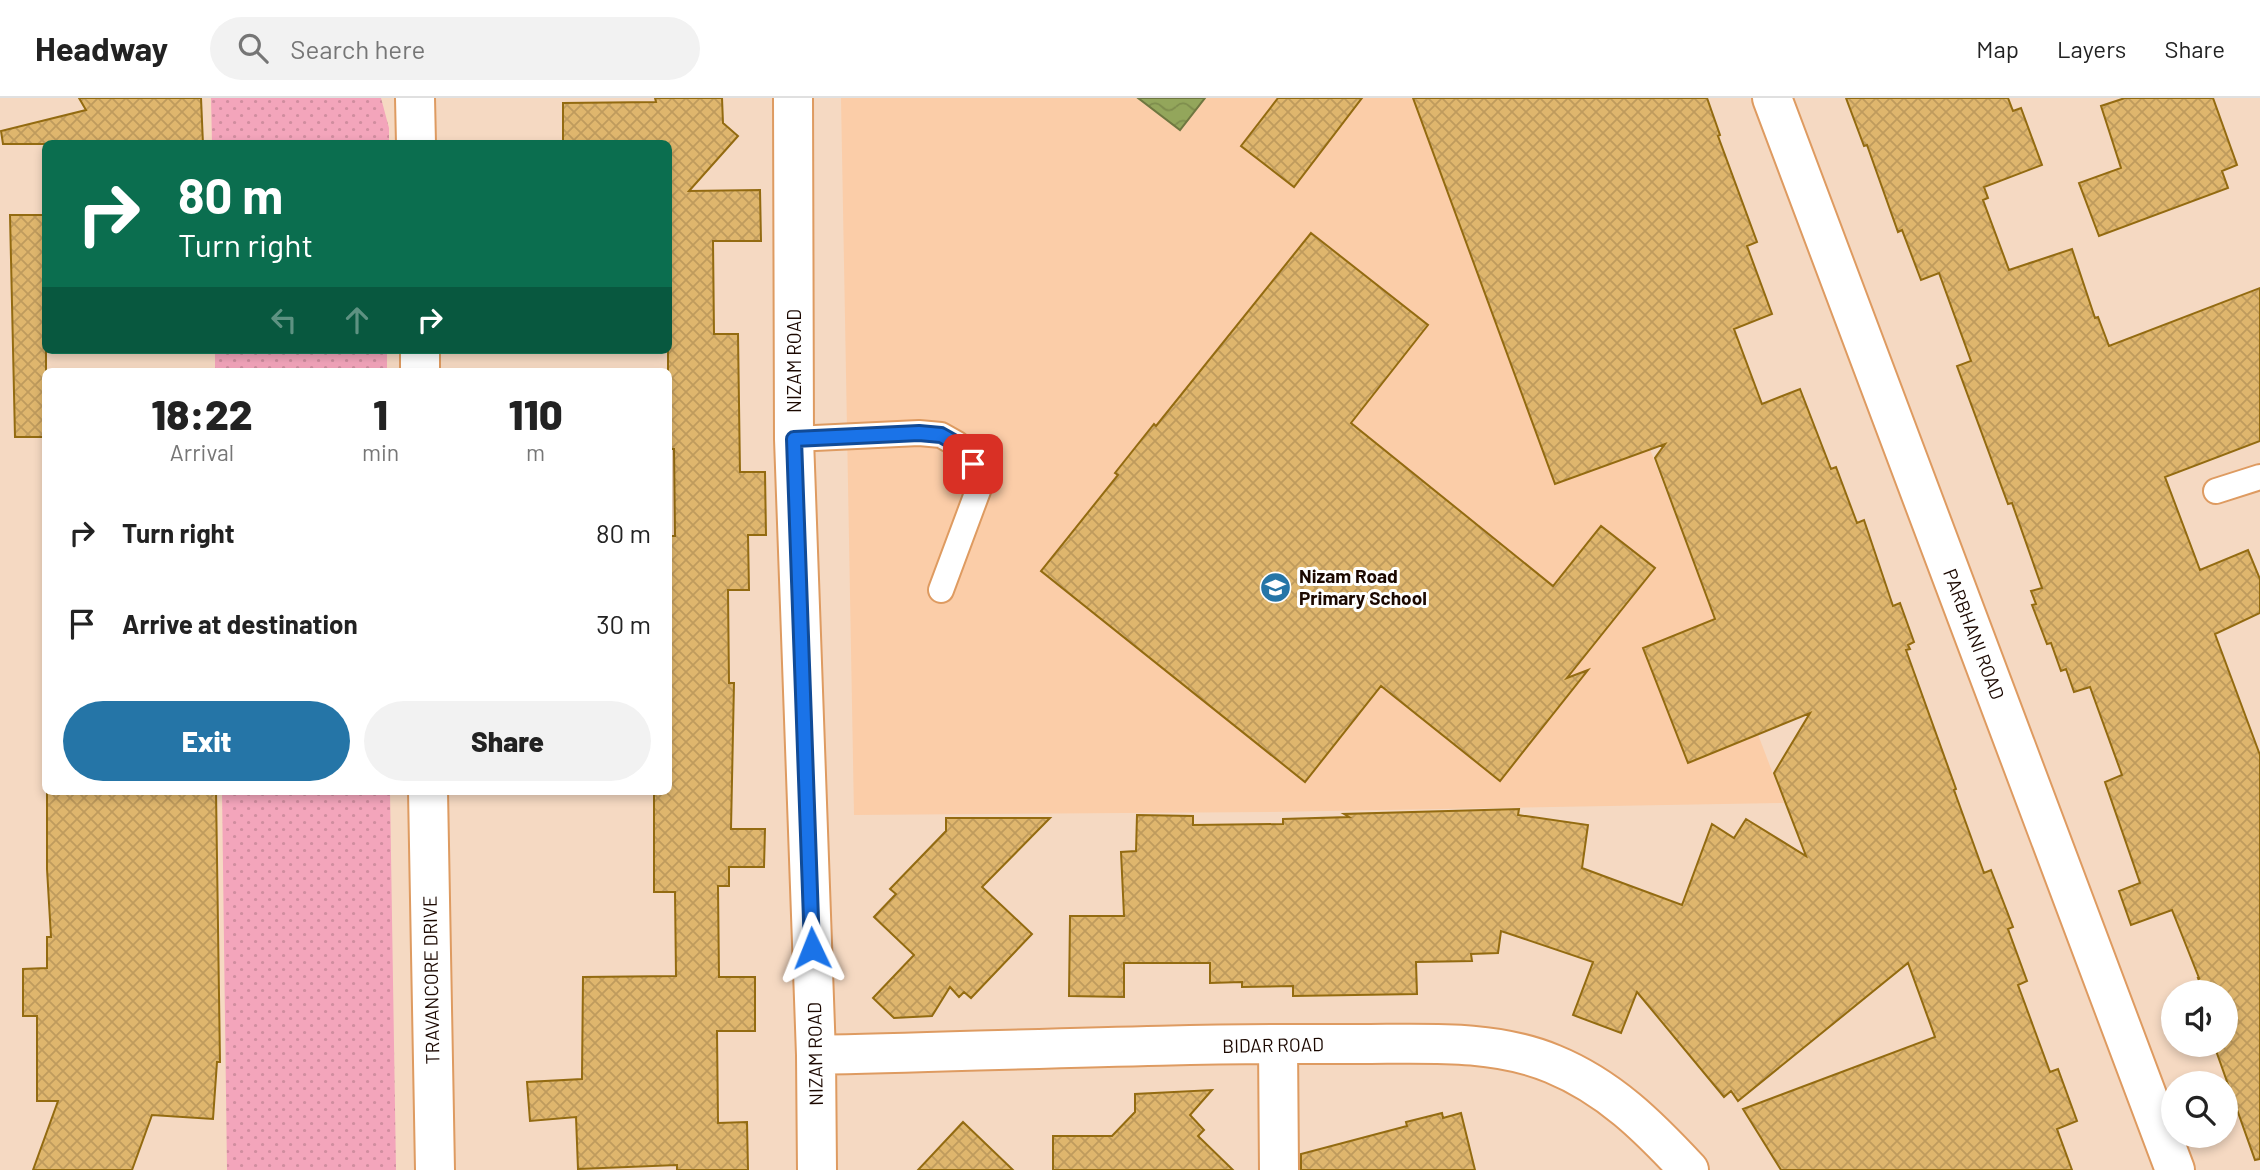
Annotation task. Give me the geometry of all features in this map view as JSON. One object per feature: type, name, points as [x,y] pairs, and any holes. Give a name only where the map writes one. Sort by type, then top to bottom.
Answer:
[{"type":"street","points":[[415,98],[416,140]]},
{"type":"street","name":"NIZAM ROAD","points":[[793,98],[794,439],[816,1055],[817,1170]]},
{"type":"street","name":"PARBHANI ROAD","points":[[1772,98],[2175,1170]]},
{"type":"street","name":"TRAVANCORE DRIVE","points":[[428,795],[435,1170]]},
{"type":"street","points":[[1278,1044],[1279,1170]]},
{"type":"street","name":"BIDAR ROAD","points":[[816,1055],[1278,1044],[1502,1048],[1539,1059],[1595,1084],[1648,1126],[1689,1170]]},
{"type":"lane","points":[[794,439],[919,433],[941,435],[957,444],[973,464],[979,488],[941,590]]},
{"type":"lane","points":[[2216,491],[2260,477]]},
{"type":"shaded area","points":[[211,98],[381,98],[389,128],[389,140],[212,140]]},
{"type":"shaded area","name":"Nizam Road Primary School","points":[[841,98],[1517,98],[1784,803],[1269,812],[854,815]]},
{"type":"shaded area","points":[[215,354],[387,354],[387,368],[215,368]]},
{"type":"shaded area","points":[[222,795],[390,795],[396,1170],[227,1170]]},
{"type":"water","points":[[1138,98],[1205,98],[1180,130]]},
{"type":"building","points":[[79,98],[201,98],[203,140],[42,140],[42,144],[3,144],[1,131],[86,110]]},
{"type":"building","points":[[655,98],[722,98],[723,123],[738,136],[689,191],[760,190],[761,241],[713,241],[714,334],[738,334],[740,472],[765,472],[766,535],[748,535],[749,590],[728,590],[729,683],[734,683],[731,829],[765,829],[764,867],[729,867],[729,886],[718,886],[719,977],[755,977],[755,1031],[717,1031],[718,1123],[747,1122],[748,1170],[677,1170],[677,1165],[578,1169],[576,1117],[530,1121],[527,1082],[582,1079],[583,977],[676,976],[675,892],[654,892],[654,795],[672,795],[672,536],[675,536],[672,368],[668,368],[668,354],[672,354],[672,140],[563,140],[563,103],[656,102]]},
{"type":"building","points":[[1278,98],[1362,98],[1294,187],[1241,146]]},
{"type":"building","points":[[1413,98],[1707,98],[1757,242],[1747,246],[1772,314],[1734,329],[1762,404],[1800,389],[1831,469],[1836,467],[1857,523],[1864,520],[1893,606],[1900,603],[1914,642],[1908,645],[1910,649],[1906,650],[1956,789],[1954,790],[1984,873],[1991,870],[2013,927],[2008,929],[2027,981],[2018,985],[2050,1072],[2058,1069],[2077,1121],[2057,1129],[2072,1170],[1781,1170],[1743,1109],[1935,1037],[1908,963],[1738,1101],[1731,1091],[1724,1097],[1637,992],[1621,1033],[1573,1015],[1593,962],[1501,931],[1498,953],[1471,954],[1472,961],[1416,962],[1417,994],[1293,996],[1293,986],[1242,987],[1242,982],[1210,983],[1210,963],[1124,963],[1124,997],[1069,996],[1070,916],[1124,916],[1121,852],[1136,851],[1137,815],[1193,816],[1193,825],[1283,824],[1283,819],[1349,817],[1344,814],[1519,809],[1518,815],[1588,825],[1582,868],[1682,905],[1712,824],[1734,838],[1746,819],[1806,856],[1774,773],[1810,713],[1688,763],[1643,648],[1715,619],[1655,458],[1665,444],[1555,484]]},
{"type":"building","points":[[1846,98],[2008,98],[2013,111],[2021,108],[2042,165],[1984,187],[1988,198],[1983,200],[2009,270],[2072,249],[2095,318],[2098,317],[2109,346],[2260,288],[2260,441],[2165,477],[2200,570],[2248,550],[2260,579],[2260,613],[2215,634],[2260,755],[2260,1159],[2255,1160],[2238,1112],[2238,1071],[2223,1071],[2218,1057],[2238,1057],[2238,980],[2199,980],[2172,910],[2131,925],[2119,891],[2140,883],[2105,782],[2122,775],[2090,687],[2074,692],[2066,669],[2061,671],[2051,643],[2047,644],[2032,605],[2036,604],[2031,591],[2042,588],[2012,503],[2008,504],[1957,366],[1971,361],[1939,273],[1921,280],[1902,230],[1898,232],[1867,145],[1864,146]]},
{"type":"building","points":[[2125,98],[2213,98],[2237,165],[2222,171],[2228,188],[2099,236],[2079,183],[2121,168],[2101,106]]},
{"type":"building","points":[[10,215],[42,215],[42,354],[46,354],[46,368],[42,368],[42,437],[15,437]]},
{"type":"building","points":[[1311,233],[1428,325],[1351,423],[1553,586],[1601,526],[1655,568],[1567,678],[1588,670],[1500,781],[1381,686],[1305,782],[1041,571],[1118,475],[1115,473],[1154,424],[1156,426]]},
{"type":"building","points":[[47,795],[216,795],[220,1062],[217,1062],[213,1119],[152,1115],[132,1170],[33,1170],[58,1101],[37,1101],[37,1016],[23,1016],[23,969],[47,968],[47,937],[51,937]]},
{"type":"building","points":[[946,818],[1050,818],[982,887],[1032,934],[971,998],[964,992],[959,997],[950,987],[932,1016],[894,1018],[873,998],[914,955],[874,917],[896,894],[890,889],[946,831]]},
{"type":"building","points":[[1212,1090],[1190,1115],[1204,1130],[1198,1136],[1233,1170],[1053,1170],[1053,1136],[1112,1136],[1135,1112],[1135,1094]]},
{"type":"building","points":[[1442,1113],[1443,1118],[1461,1113],[1475,1170],[1301,1170],[1301,1154],[1407,1126],[1406,1122]]},
{"type":"building","points":[[963,1122],[1013,1170],[918,1170]]},
{"type":"place","name":"Nizam Road Primary School","points":[[1276,587]]},
{"type":"route","points":[[812,948],[794,439],[919,433],[941,435],[957,444],[973,464]]}]
